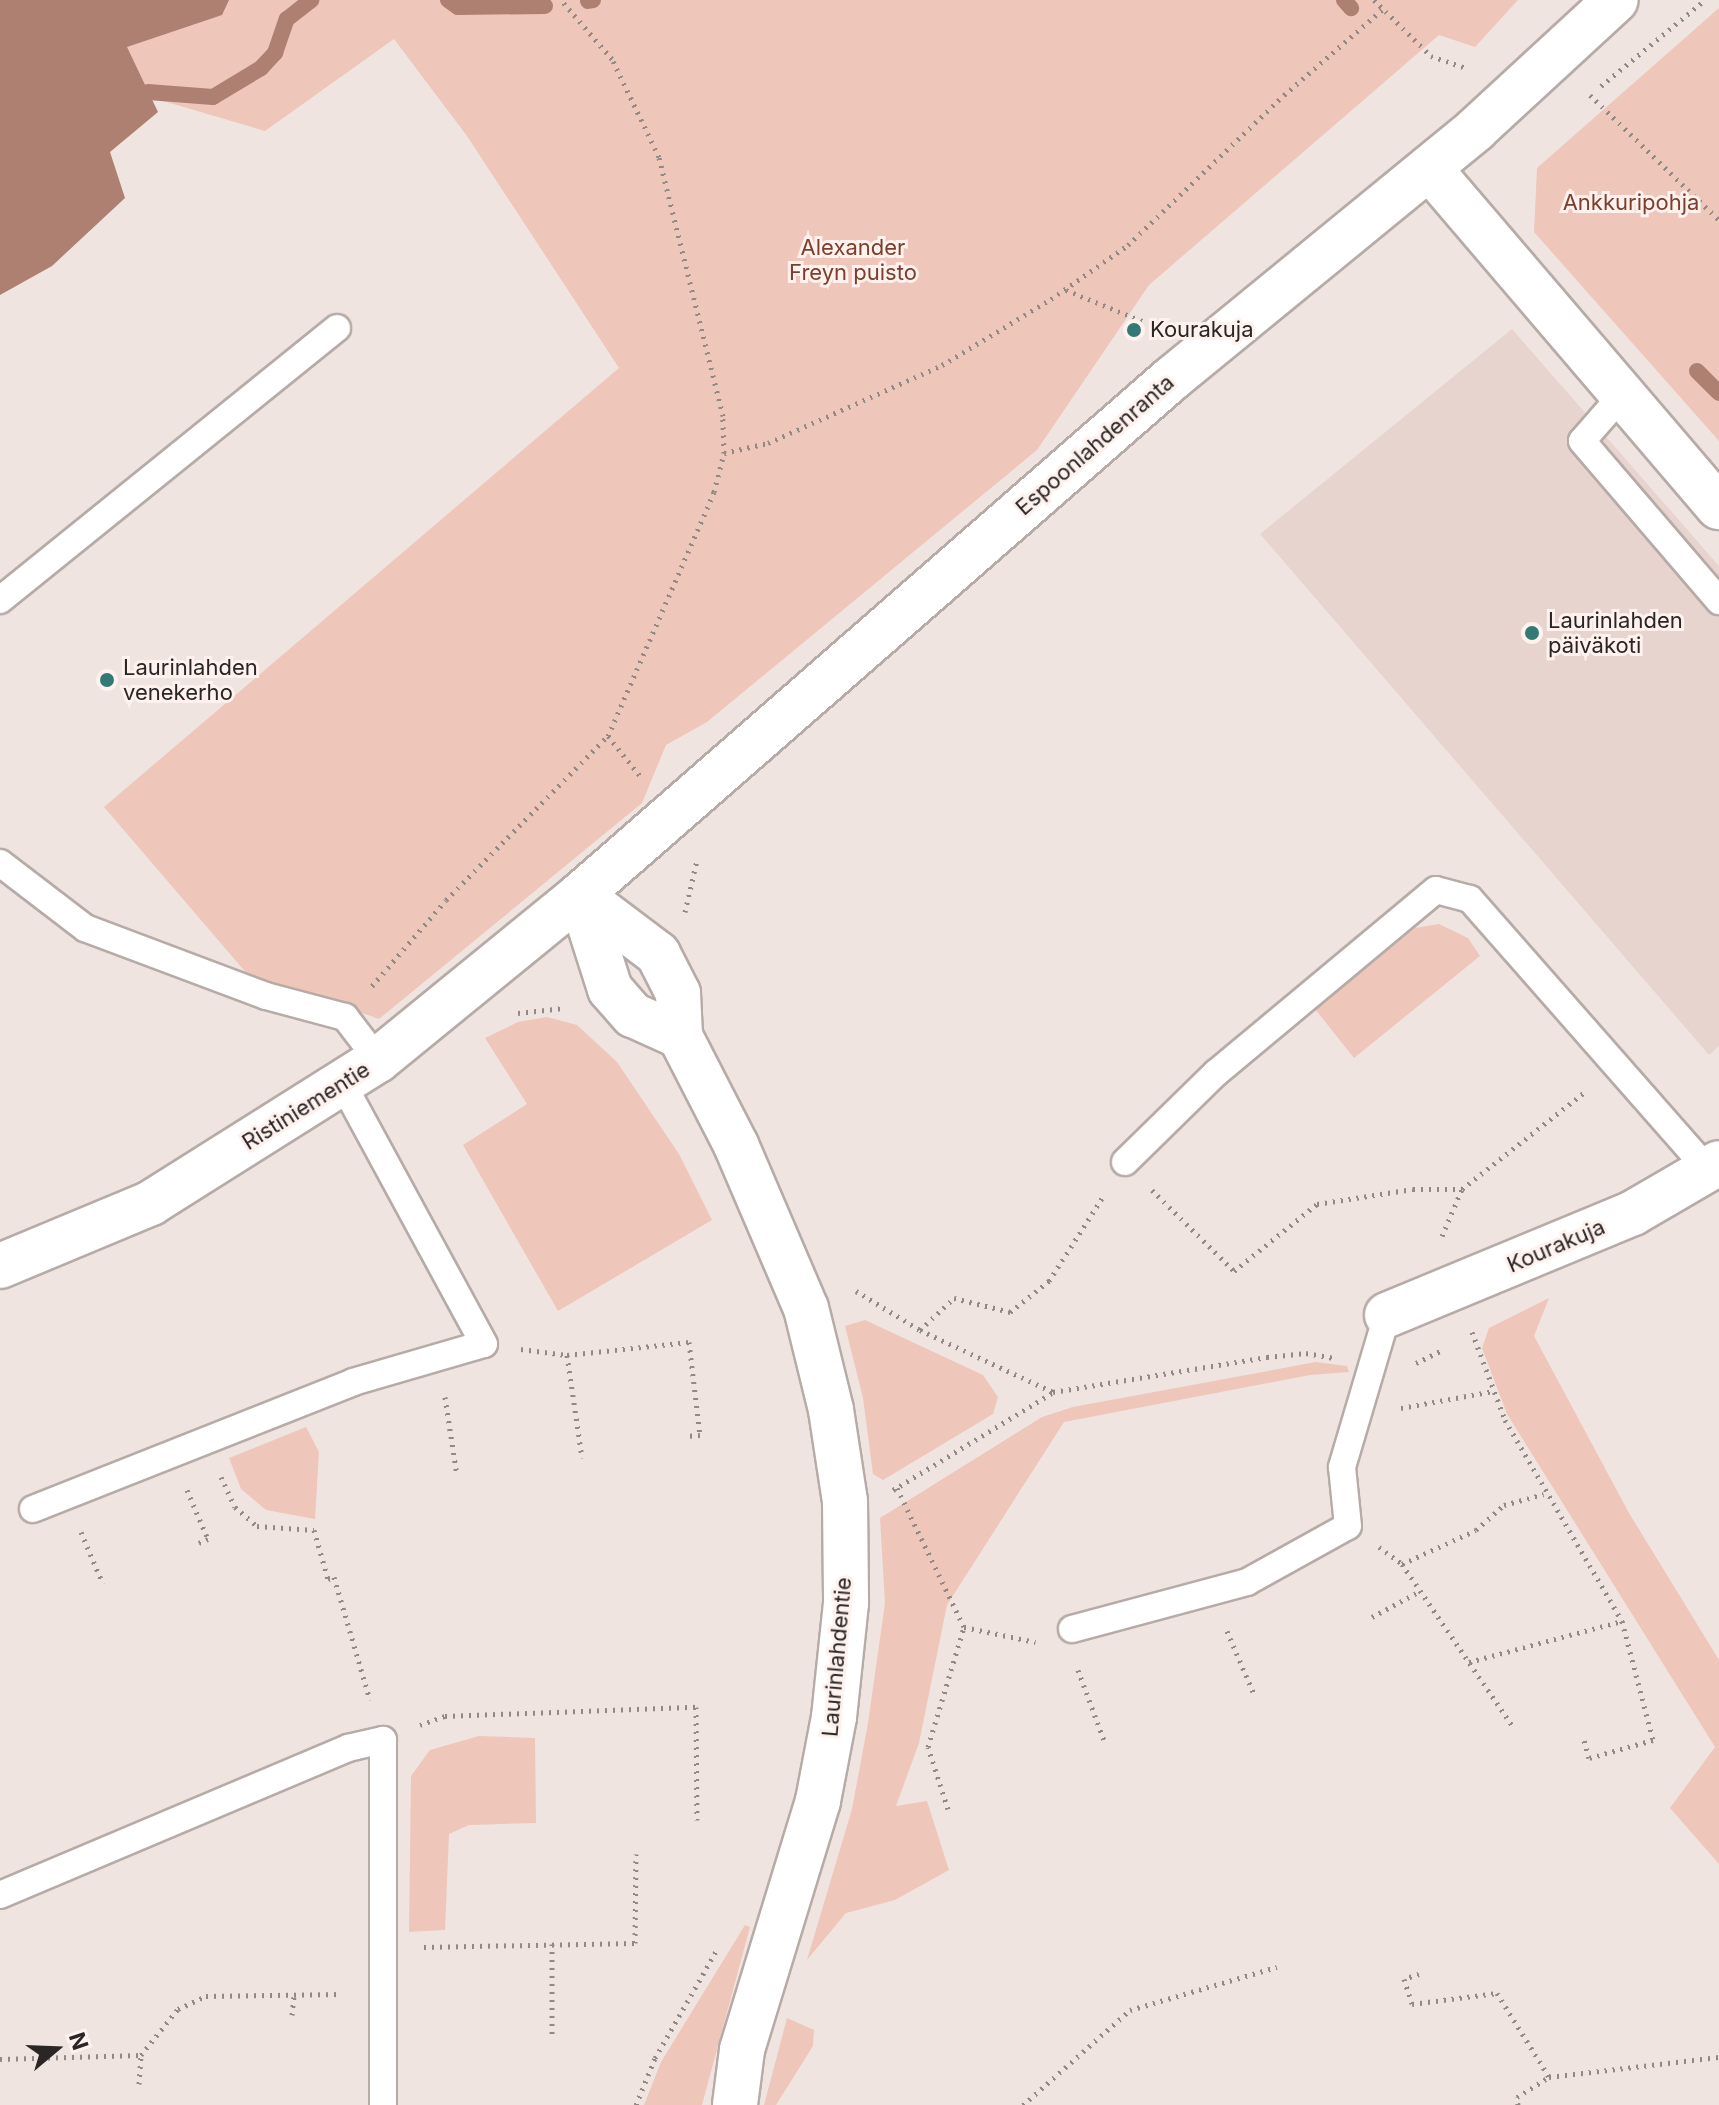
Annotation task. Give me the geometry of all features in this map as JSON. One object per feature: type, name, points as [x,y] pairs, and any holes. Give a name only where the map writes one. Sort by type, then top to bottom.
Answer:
[{"type":"street","name":"Espoonlahdenranta","points":[[580,895],[1171,379],[1429,168],[1616,0]]},
{"type":"street","points":[[1429,168],[1719,507]]},
{"type":"street","name":"Laurinlahdentie","points":[[580,895],[610,989],[633,1015],[680,1036],[736,1145],[806,1308],[831,1410],[845,1501],[846,1603],[834,1717],[818,1801],[742,2050],[735,2105]]},
{"type":"street","name":"Ristiniementie","points":[[0,1266],[151,1203],[360,1071],[580,895]]},
{"type":"street","name":"Kourakuja","points":[[1387,1315],[1633,1213],[1713,1167]]},
{"type":"lane","points":[[0,600],[337,328]]},
{"type":"lane","points":[[1623,394],[1582,441],[1719,601]]},
{"type":"lane","points":[[0,863],[85,928],[266,996],[345,1017],[360,1071],[484,1344],[439,1360],[353,1382],[33,1509]]},
{"type":"lane","points":[[1125,1162],[1216,1073],[1436,890],[1470,899],[1713,1167]]},
{"type":"lane","points":[[1072,1629],[1247,1582],[1348,1526],[1342,1467],[1375,1370],[1387,1315]]},
{"type":"lane","points":[[0,1895],[348,1748],[383,1740],[383,2105]]},
{"type":"path","points":[[393,961],[608,736],[714,492],[724,453],[723,416],[659,157],[612,59],[561,0]]},
{"type":"path","points":[[1374,0],[1431,56],[1470,69]]},
{"type":"path","points":[[724,453],[768,443],[942,365],[1065,289],[1128,245],[1284,95],[1383,9]]},
{"type":"path","points":[[1590,95],[1719,220]]},
{"type":"path","points":[[1065,289],[1145,322]]},
{"type":"path","points":[[608,736],[650,788]]},
{"type":"path","points":[[685,918],[684,902],[701,847]]},
{"type":"path","points":[[505,1016],[541,1008],[569,1009]]},
{"type":"path","points":[[920,1330],[954,1298],[1010,1312],[1031,1296],[1049,1281],[1125,1162],[1234,1271],[1317,1204],[1413,1189],[1462,1189],[1618,1065]]},
{"type":"path","points":[[852,1283],[859,1296],[920,1330],[1053,1392]]},
{"type":"path","points":[[1480,1324],[1470,1334],[1494,1391],[1544,1494],[1622,1621],[1653,1740],[1589,1758],[1584,1740]]},
{"type":"path","points":[[484,1344],[567,1355],[689,1342],[700,1435],[686,1436]]},
{"type":"path","points":[[845,1501],[882,1497],[1053,1392],[1306,1353],[1375,1370],[1422,1361],[1456,1342]]},
{"type":"path","points":[[567,1355],[582,1458]]},
{"type":"path","points":[[439,1360],[457,1475]]},
{"type":"path","points":[[1359,1416],[1494,1391]]},
{"type":"path","points":[[204,1439],[243,1518],[266,1527],[314,1530],[328,1579],[334,1577],[363,1681]]},
{"type":"path","points":[[171,1453],[208,1539],[199,1543]]},
{"type":"path","points":[[897,1488],[964,1627],[928,1747],[948,1809]]},
{"type":"path","points":[[66,1494],[103,1584]]},
{"type":"path","points":[[1402,1564],[1476,1530],[1504,1505],[1544,1494]]},
{"type":"path","points":[[1377,1546],[1402,1564],[1514,1728]]},
{"type":"path","points":[[1372,1617],[1420,1591]]},
{"type":"path","points":[[1469,1662],[1622,1621]]},
{"type":"path","points":[[964,1627],[1042,1644]]},
{"type":"path","points":[[1232,1641],[1254,1694]]},
{"type":"path","points":[[1075,1660],[1105,1743]]},
{"type":"path","points":[[383,1740],[445,1716],[696,1707],[697,1820]]},
{"type":"path","points":[[383,1948],[635,1943],[636,1854]]},
{"type":"path","points":[[636,2105],[655,2058],[726,1934]]},
{"type":"path","points":[[552,1944],[552,2039]]},
{"type":"path","points":[[1023,2105],[1130,2010],[1277,1967]]},
{"type":"path","points":[[1419,1974],[1404,1979],[1412,2004],[1497,1993],[1549,2077]]},
{"type":"path","points":[[139,2084],[141,2055],[178,2009],[206,1996],[383,1993]]},
{"type":"path","points":[[292,2015],[294,1995]]},
{"type":"path","points":[[0,2059],[141,2055]]},
{"type":"path","points":[[1518,2105],[1517,2097],[1549,2077],[1719,2057]]},
{"type":"shaded area","points":[[0,0],[229,0],[222,15],[127,47],[158,112],[110,152],[125,198],[52,266],[0,295]]},
{"type":"shaded area","name":"Laurinlahden päiväkoti","points":[[1512,329],[1719,566],[1719,1046],[1709,1055],[1260,534]]},
{"type":"green space","name":"Alexander Freyn puisto","points":[[0,0],[1518,0],[1475,47],[1439,35],[1149,285],[1037,450],[707,722],[666,745],[642,803],[379,1019],[354,1010],[275,1014],[266,996],[104,807],[619,368],[467,136],[394,39],[265,131],[136,93]]},
{"type":"green space","name":"Ankkuripohja","points":[[1719,8],[1719,441],[1534,232],[1537,168]]},
{"type":"green space","points":[[1439,924],[1468,938],[1480,956],[1354,1058],[1315,1009],[1415,928]]},
{"type":"green space","points":[[547,1017],[577,1025],[617,1062],[679,1154],[712,1220],[558,1311],[463,1145],[527,1104],[485,1038],[518,1022]]},
{"type":"green space","points":[[1549,1298],[1534,1336],[1629,1513],[1719,1660],[1719,1864],[1670,1808],[1715,1747],[1507,1414],[1482,1348],[1489,1328]]},
{"type":"green space","points":[[865,1320],[983,1375],[998,1397],[993,1414],[883,1480],[873,1474],[863,1398],[845,1326]]},
{"type":"green space","points":[[1316,1362],[1347,1366],[1349,1372],[1310,1375],[1064,1422],[947,1605],[919,1743],[896,1806],[927,1801],[949,1870],[895,1900],[846,1913],[807,1960],[852,1809],[868,1723],[885,1603],[880,1518],[1042,1417],[1073,1407]]},
{"type":"green space","points":[[306,1427],[319,1452],[315,1519],[266,1510],[241,1489],[229,1458]]},
{"type":"green space","points":[[479,1736],[535,1738],[536,1823],[469,1825],[449,1834],[445,1930],[409,1932],[411,1776],[430,1750]]},
{"type":"green space","points":[[745,1925],[750,1927],[702,2105],[644,2105],[661,2062]]},
{"type":"green space","points":[[787,2018],[814,2030],[813,2046],[776,2105],[764,2105]]},
{"type":"waterway","points":[[148,92],[213,97],[261,68],[275,53],[287,19],[311,0]]},
{"type":"waterway","points":[[448,0],[458,7],[545,6]]},
{"type":"waterway","points":[[588,1],[593,0]]},
{"type":"waterway","points":[[1344,0],[1351,8]]},
{"type":"waterway","points":[[1697,371],[1719,393]]},
{"type":"place","name":"Kourakuja","points":[[1134,330]]},
{"type":"place","name":"Laurinlahden päiväkoti","points":[[1532,633]]},
{"type":"place","name":"Laurinlahden venekerho","points":[[107,680]]}]
